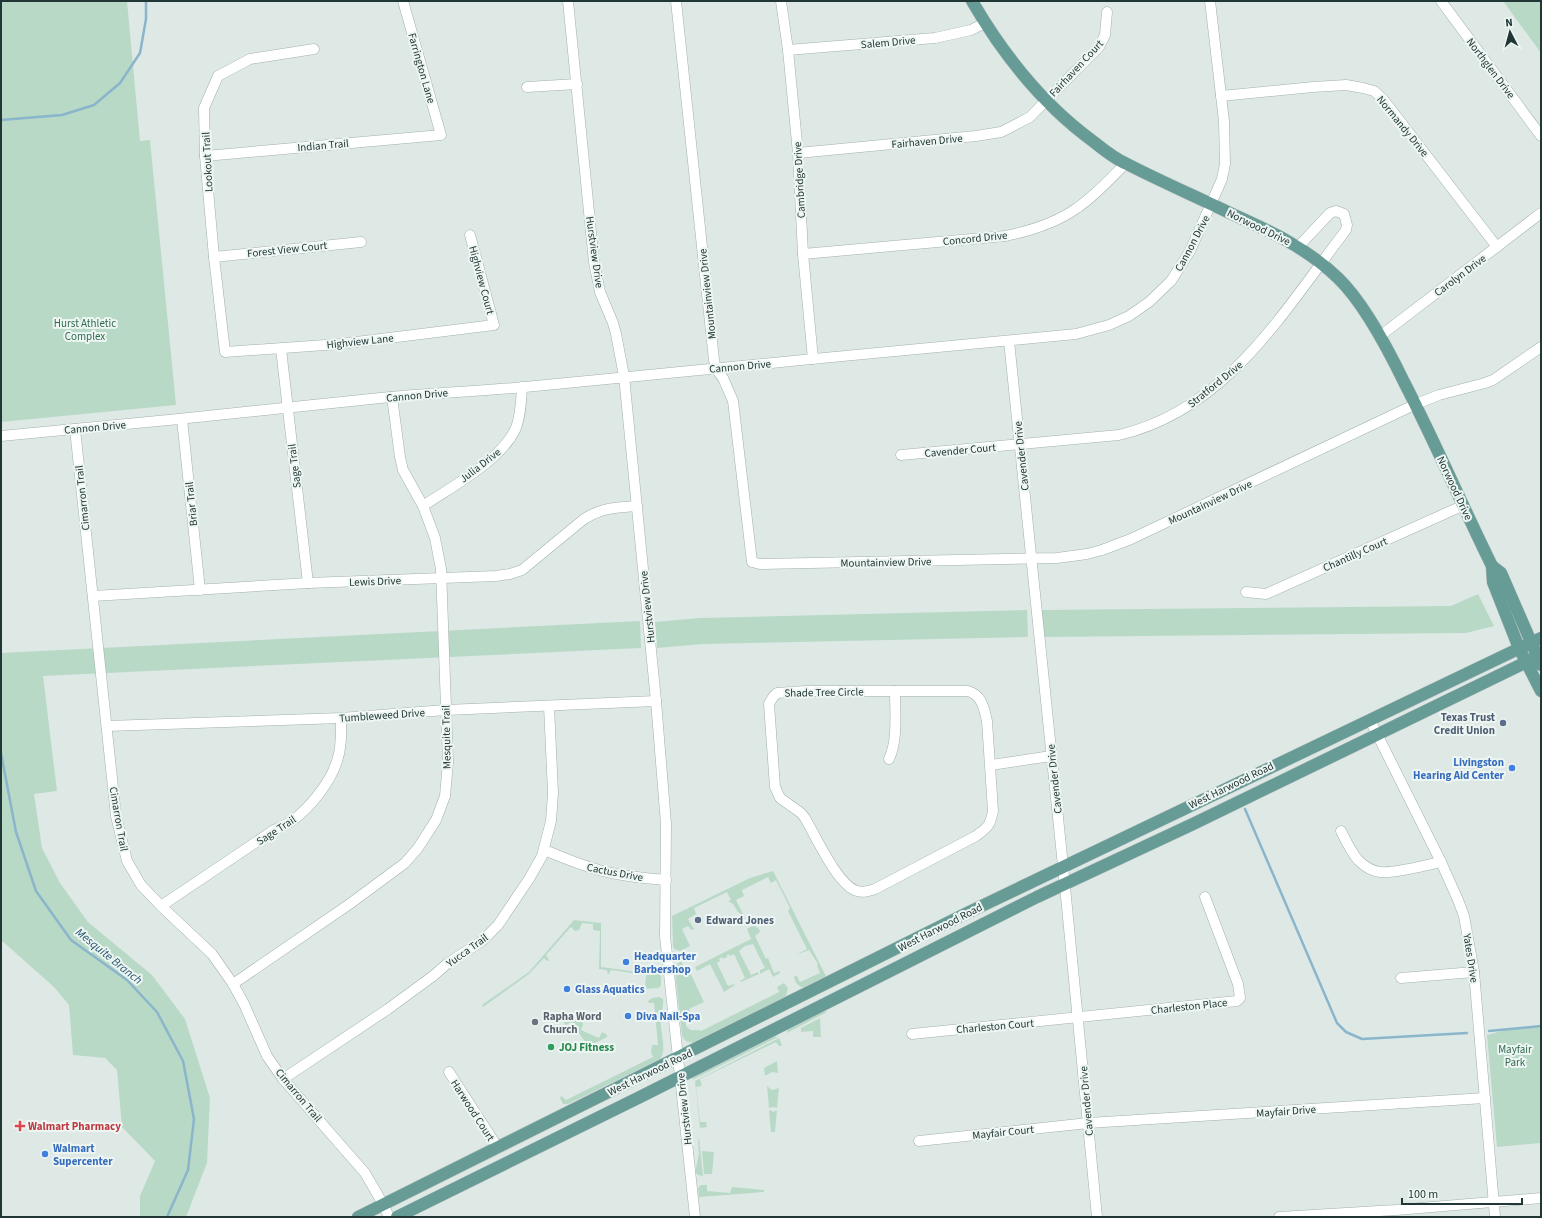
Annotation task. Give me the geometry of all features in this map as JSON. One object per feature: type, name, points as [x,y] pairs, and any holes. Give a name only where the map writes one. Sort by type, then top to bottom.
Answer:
[{"type":"main road","name":"Norwood Drive","points":[[972,1],[985,23],[1018,70],[1062,117],[1078,131],[1125,164],[1281,236],[1320,263],[1338,278],[1353,295],[1380,336],[1416,404],[1462,506],[1492,566],[1492,582],[1529,643],[1536,659],[1541,691]]},
{"type":"main road","name":"West Harwood Road","points":[[358,1217],[967,913],[1529,643]]},
{"type":"main road","name":"West Harwood Road","points":[[397,1217],[1065,884],[1536,659]]},
{"type":"street","name":"Farrington Lane","points":[[402,1],[440,134]]},
{"type":"street","name":"Hurstview Drive","points":[[568,1],[594,262],[600,292],[616,334],[624,376],[656,701],[666,824],[665,936],[695,1217]]},
{"type":"street","name":"Mountainview Drive","points":[[676,1],[716,369],[723,378],[733,401],[752,562],[760,564],[1057,558],[1087,554],[1102,550],[1131,539],[1416,404],[1439,395],[1493,380],[1541,347]]},
{"type":"street","name":"Cambridge Drive","points":[[781,1],[788,50],[798,153],[803,254],[813,359]]},
{"type":"street","name":"Cannon Drive","points":[[1,436],[288,409],[392,397],[522,387],[624,376],[716,369],[1076,334],[1109,326],[1129,316],[1149,302],[1171,281],[1186,257],[1212,204],[1222,179],[1225,164],[1224,121],[1210,1]]},
{"type":"street","name":"Northglen Drive","points":[[1441,1],[1541,136]]},
{"type":"street","name":"Fairhaven Court","points":[[1046,100],[1099,47],[1104,40],[1107,12]]},
{"type":"street","name":"Salem Drive","points":[[788,50],[935,38],[971,30],[985,23]]},
{"type":"street","name":"Lookout Trail","points":[[225,352],[214,257],[206,156],[204,108],[218,76],[250,59],[314,49]]},
{"type":"street","points":[[527,87],[577,84]]},
{"type":"street","name":"Normandy Drive","points":[[1221,96],[1346,85],[1374,91],[1384,99],[1496,247]]},
{"type":"street","name":"Fairhaven Drive","points":[[798,153],[976,136],[1001,132],[1030,117],[1046,100]]},
{"type":"street","name":"Indian Trail","points":[[206,156],[440,134]]},
{"type":"street","name":"Concord Drive","points":[[803,254],[1005,236],[1023,232],[1059,218],[1077,208],[1093,195],[1125,164]]},
{"type":"street","name":"Stratford Drive","points":[[1019,445],[1095,438],[1130,432],[1155,424],[1194,403],[1223,381],[1260,344],[1346,230],[1347,219],[1344,214],[1336,211],[1330,213],[1298,247]]},
{"type":"street","name":"Carolyn Drive","points":[[1380,336],[1541,213]]},
{"type":"street","name":"Highview Court","points":[[470,235],[494,325]]},
{"type":"street","name":"Forest View Court","points":[[214,257],[361,242]]},
{"type":"street","name":"Highview Lane","points":[[225,352],[340,344],[494,325]]},
{"type":"street","name":"Cavender Drive","points":[[1009,340],[1065,884],[1097,1217]]},
{"type":"street","name":"Sage Trail","points":[[281,348],[308,583]]},
{"type":"street","name":"Julia Drive","points":[[423,506],[482,466],[506,444],[515,430],[518,421],[522,387]]},
{"type":"street","name":"Mesquite Trail","points":[[233,984],[351,903],[406,863],[418,848],[436,820],[444,796],[448,762],[441,568],[435,538],[423,506],[403,470],[392,397]]},
{"type":"street","name":"Briar Trail","points":[[182,419],[200,590]]},
{"type":"street","name":"Cimarron Trail","points":[[75,429],[116,816],[127,861],[141,885],[212,954],[233,984],[244,1004],[267,1056],[283,1078],[365,1173],[389,1217]]},
{"type":"street","name":"Cavender Court","points":[[901,455],[1019,445]]},
{"type":"street","name":"Lewis Drive","points":[[93,596],[308,583],[441,579],[510,574],[522,570],[584,519],[595,512],[603,509],[637,506]]},
{"type":"street","name":"Chantilly Court","points":[[1246,592],[1266,594],[1462,506]]},
{"type":"street","name":"Shade Tree Circle","points":[[806,691],[895,691],[968,691],[978,696],[984,707],[987,721],[993,811],[991,824],[976,836],[875,889],[867,892],[858,892],[847,886],[835,870],[805,818],[780,798],[775,787],[769,704],[772,697],[777,693],[806,691]]},
{"type":"street","points":[[888,759],[891,754],[894,738],[895,691]]},
{"type":"street","name":"Tumbleweed Drive","points":[[107,726],[341,718],[446,710],[656,701]]},
{"type":"street","name":"Yucca Trail","points":[[283,1078],[388,1009],[448,963],[482,941],[498,925],[529,879],[544,850],[551,821],[553,793],[549,706]]},
{"type":"street","name":"Sage Trail","points":[[161,906],[274,830],[294,819],[305,809],[328,782],[338,760],[341,738],[341,718]]},
{"type":"street","name":"Yates Drive","points":[[1370,720],[1441,862],[1464,916],[1474,972],[1495,1217]]},
{"type":"street","points":[[991,765],[1051,756]]},
{"type":"street","points":[[1341,831],[1352,853],[1369,869],[1380,872],[1391,872],[1441,862]]},
{"type":"street","name":"Cactus Drive","points":[[544,850],[578,864],[599,870],[623,875],[666,880]]},
{"type":"street","name":"Charleston Place","points":[[1078,1018],[1237,1001],[1240,998],[1238,984],[1205,897]]},
{"type":"street","points":[[1401,978],[1474,972]]},
{"type":"street","name":"Charleston Court","points":[[912,1034],[1078,1018]]},
{"type":"street","name":"Harwood Court","points":[[448,1072],[498,1148]]},
{"type":"street","name":"Mayfair Drive","points":[[1088,1123],[1485,1098]]},
{"type":"street","name":"Mayfair Court","points":[[919,1141],[1088,1123]]},
{"type":"street","points":[[1279,1217],[1396,1210],[1541,1198]]},
{"type":"green space","name":"Hurst Athletic Complex","points":[[1,1],[127,1],[140,141],[150,140],[176,405],[1,422]]},
{"type":"green space","points":[[1503,1],[1541,1],[1541,53]]},
{"type":"green space","points":[[1478,594],[1494,626],[1466,633],[1044,637],[1041,610],[1451,606]]},
{"type":"green space","points":[[1027,610],[1028,637],[703,644],[657,648],[655,622],[700,618]]},
{"type":"green space","points":[[640,621],[641,648],[43,676],[57,791],[34,794],[42,848],[60,883],[88,922],[152,975],[185,1019],[210,1098],[207,1163],[186,1217],[140,1217],[140,1196],[155,1161],[122,1127],[117,1070],[105,1058],[73,1055],[69,1005],[54,987],[1,940],[1,653]]},
{"type":"green space","points":[[773,871],[826,976],[804,987],[797,984],[794,978],[795,976],[797,976],[800,982],[820,973],[817,966],[818,964],[809,950],[796,955],[807,949],[788,911],[790,908],[776,880],[771,883],[768,877],[742,890],[744,896],[736,900],[745,918],[729,927],[728,925],[741,919],[739,912],[733,904],[728,901],[731,900],[727,892],[694,908],[696,914],[688,919],[694,929],[691,930],[688,926],[682,929],[690,946],[680,951],[674,949],[672,916],[750,878]]},
{"type":"green space","points":[[574,920],[601,923],[601,967],[653,974],[653,972],[658,972],[661,976],[661,986],[658,988],[645,989],[646,975],[611,970],[608,975],[607,970],[599,969],[600,931],[593,930],[593,924],[582,923],[579,930],[575,931],[571,927],[569,929],[546,955],[549,960],[547,961],[544,958],[529,974],[483,1007],[482,1005],[529,972]]},
{"type":"green space","points":[[755,926],[760,932],[755,936],[766,959],[768,958],[774,973],[780,971],[780,973],[773,977],[769,969],[760,974],[760,970],[765,968],[753,944],[745,946],[739,951],[751,975],[758,972],[759,974],[741,982],[740,981],[745,978],[734,954],[730,956],[729,954],[723,959],[722,957],[719,959],[720,961],[717,963],[728,986],[735,985],[724,992],[710,964],[697,971],[695,967],[751,939],[747,929]]},
{"type":"green space","points":[[681,961],[685,970],[688,968],[704,1002],[689,1009],[690,1013],[686,1020],[686,1025],[688,1029],[691,1030],[701,1031],[779,992],[777,987],[784,983],[788,988],[786,996],[694,1042],[688,1042],[682,1035],[675,971],[676,965]]},
{"type":"green space","points":[[659,997],[663,999],[661,1023],[663,1050],[660,1059],[568,1104],[563,1104],[560,1098],[561,1096],[566,1100],[653,1057],[651,1052],[652,1045],[658,1045],[654,1003],[649,1003],[648,1001],[652,998]]},
{"type":"green space","points":[[823,1011],[827,1012],[787,1033],[788,1029]]},
{"type":"green space","points":[[569,1017],[583,1023],[581,1030],[599,1038],[602,1032],[607,1035],[607,1037],[583,1049],[582,1046],[586,1043],[571,1022],[566,1025],[564,1023],[564,1021]]},
{"type":"green space","points":[[820,1018],[821,1037],[813,1037],[813,1031],[801,1032],[801,1028]]},
{"type":"green space","name":"Mayfair Park","points":[[1541,1026],[1541,1143],[1497,1147],[1487,1035],[1509,1029]]},
{"type":"green space","points":[[773,1036],[778,1037],[692,1079],[694,1076]]},
{"type":"green space","points":[[779,1038],[782,1045],[781,1046],[779,1046],[776,1042],[700,1079],[702,1086],[696,1087],[700,1122],[706,1122],[707,1127],[700,1128],[695,1081]]},
{"type":"green space","points":[[777,1061],[778,1073],[772,1072],[765,1076],[764,1068]]},
{"type":"green space","points":[[767,1086],[772,1090],[779,1088],[777,1108],[769,1108]]},
{"type":"green space","points":[[771,1110],[773,1112],[777,1110],[775,1132],[771,1132],[769,1111]]},
{"type":"green space","points":[[699,1138],[703,1176],[696,1173],[699,1154]]},
{"type":"green space","points":[[702,1151],[714,1152],[712,1174],[704,1174]]},
{"type":"green space","points":[[701,1185],[707,1185],[707,1191],[730,1193],[732,1187],[764,1190],[764,1192],[699,1197],[698,1188]]},
{"type":"waterway","name":"Mesquite Branch","points":[[1,120],[62,115],[94,105],[120,83],[140,53],[146,19],[146,1]]},
{"type":"waterway","name":"Mesquite Branch","points":[[1,753],[16,832],[36,891],[71,940],[127,980],[157,1012],[183,1061],[194,1119],[188,1170],[167,1217]]},
{"type":"waterway","points":[[1245,809],[1337,1023],[1346,1032],[1362,1039],[1467,1033]]},
{"type":"waterway","points":[[1489,1031],[1541,1026]]},
{"type":"place","name":"Texas Trust Credit Union","points":[[1503,723]]},
{"type":"place","name":"Livingston Hearing Aid Center","points":[[1512,768]]},
{"type":"place","name":"Edward Jones","points":[[698,920]]},
{"type":"place","name":"Headquarter Barbershop","points":[[626,962]]},
{"type":"place","name":"Glass Aquatics","points":[[567,989]]},
{"type":"place","name":"Diva Nail-Spa","points":[[628,1016]]},
{"type":"place","name":"Rapha Word Church","points":[[535,1022]]},
{"type":"place","name":"JOJ Fitness","points":[[551,1047]]},
{"type":"place","name":"Walmart Pharmacy","points":[[20,1126]]},
{"type":"place","name":"Walmart Supercenter","points":[[45,1154]]}]
